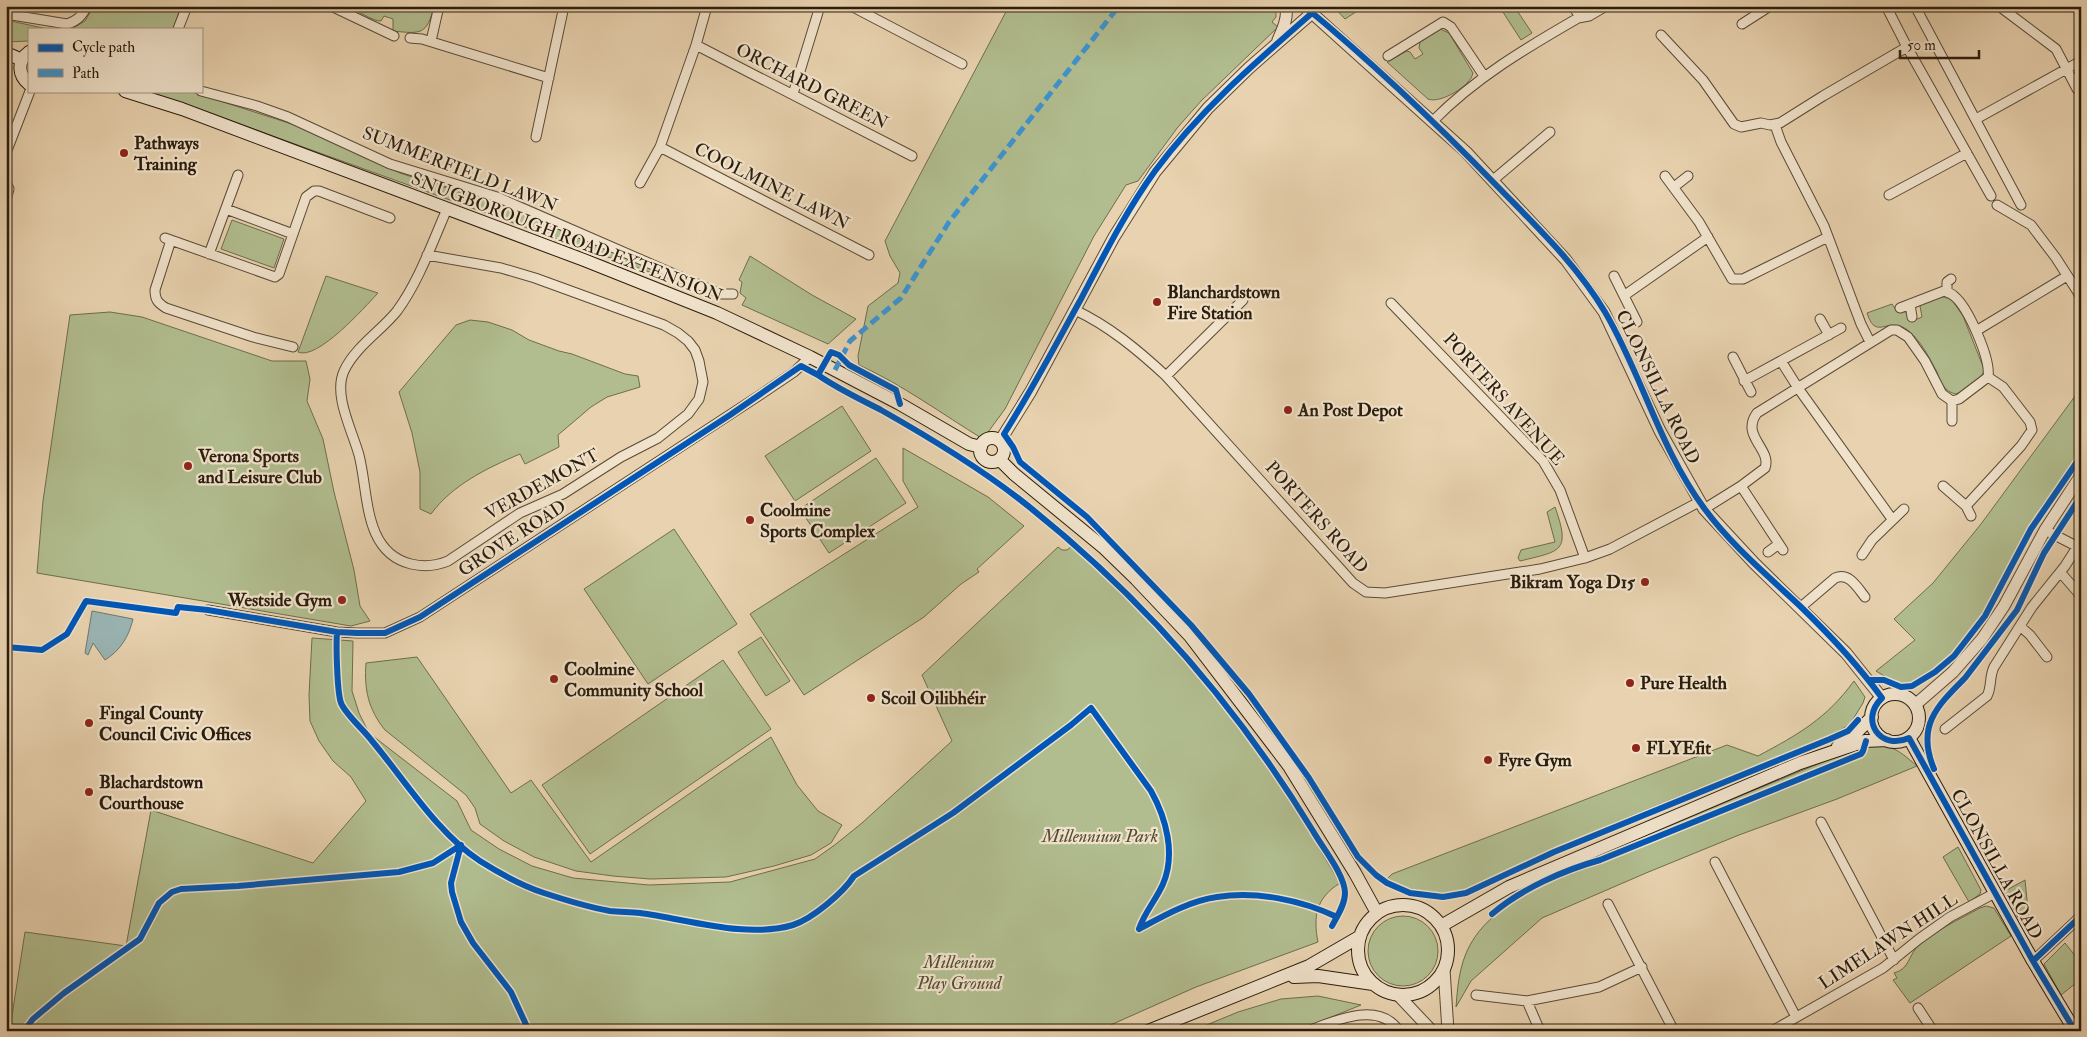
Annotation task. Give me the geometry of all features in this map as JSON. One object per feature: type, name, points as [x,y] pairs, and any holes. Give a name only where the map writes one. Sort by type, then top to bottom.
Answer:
[{"type":"main road","points":[[6,53],[25,56],[20,72],[28,83]]},
{"type":"main road","name":"SNUGBOROUGH ROAD EXTENSION","points":[[128,92],[182,109],[717,313],[810,357],[900,404],[969,444],[981,447]]},
{"type":"main road","points":[[990,438],[1000,441],[1004,445],[1004,452],[1000,460],[994,462],[984,459],[981,447],[990,438]]},
{"type":"main road","points":[[1000,460],[1014,474],[1103,547],[1190,636],[1289,766],[1356,873],[1377,913]]},
{"type":"main road","points":[[1442,926],[1509,887],[1823,754],[1865,741],[1887,740],[1894,742],[1909,738],[1918,726],[1919,719],[1915,705],[1910,699],[1896,694],[1882,698],[1873,710],[1872,717],[1875,731],[1887,740]]},
{"type":"main road","points":[[1823,754],[1856,733],[1872,717]]},
{"type":"main road","name":"CLONSILLA ROAD","points":[[1909,738],[2074,1031]]},
{"type":"main road","points":[[1396,905],[1409,905],[1422,909],[1433,916],[1442,926],[1447,940],[1448,954],[1444,968],[1436,981],[1425,990],[1412,994],[1398,995],[1385,992],[1373,984],[1364,974],[1359,962],[1359,937],[1364,926],[1377,913],[1396,905]]},
{"type":"main road","points":[[1148,1031],[1309,966],[1359,937]]},
{"type":"main road","points":[[1281,978],[1318,976],[1373,984]]},
{"type":"street","points":[[6,14],[67,24],[75,22],[87,6]]},
{"type":"street","points":[[178,28],[187,6]]},
{"type":"street","points":[[331,6],[394,36]]},
{"type":"street","points":[[431,42],[439,6]]},
{"type":"street","points":[[536,137],[564,6]]},
{"type":"street","points":[[640,183],[660,146],[696,45],[707,6]]},
{"type":"street","points":[[793,94],[820,6]]},
{"type":"street","points":[[850,6],[962,64]]},
{"type":"street","points":[[1276,44],[1284,27],[1287,12],[1286,6]]},
{"type":"street","points":[[1573,6],[1580,17]]},
{"type":"street","points":[[1433,121],[1454,99],[1484,76],[1580,17],[1589,16],[1606,6]]},
{"type":"street","points":[[1886,6],[1991,196]]},
{"type":"street","points":[[1915,6],[2021,205]]},
{"type":"street","points":[[1999,6],[2056,49],[2077,89]]},
{"type":"street","points":[[1742,24],[1769,7]]},
{"type":"street","points":[[1000,441],[1031,391],[1124,220],[1169,153],[1213,102],[1312,8]]},
{"type":"street","name":"CLONSILLA ROAD","points":[[1312,8],[1433,121],[1492,180],[1566,260],[1604,312],[1660,431],[1702,505],[1754,563],[1846,653],[1882,698]]},
{"type":"street","points":[[1388,56],[1443,22],[1451,27],[1484,76]]},
{"type":"street","points":[[1661,35],[1703,80],[1738,126],[1741,127],[1761,123],[1775,125],[1907,47]]},
{"type":"street","points":[[410,38],[431,42],[549,78]]},
{"type":"street","name":"ORCHARD GREEN","points":[[696,45],[912,156]]},
{"type":"street","points":[[1976,119],[2081,61]]},
{"type":"street","name":"SUMMERFIELD LAWN","points":[[202,90],[288,116],[330,134],[373,157],[409,171],[497,197],[721,294],[733,294]]},
{"type":"street","points":[[6,153],[30,92]]},
{"type":"street","points":[[1775,125],[1781,142],[1816,208],[1861,324],[1870,342]]},
{"type":"street","points":[[1492,180],[1550,132]]},
{"type":"street","name":"COOLMINE LAWN","points":[[660,146],[869,255]]},
{"type":"street","points":[[1889,195],[1967,153]]},
{"type":"street","points":[[209,254],[238,175]]},
{"type":"street","points":[[1665,176],[1708,236],[1729,275],[1736,280],[1743,279],[1828,238]]},
{"type":"street","points":[[1674,187],[1688,176]]},
{"type":"street","points":[[6,182],[9,189],[6,200]]},
{"type":"street","points":[[293,347],[252,337],[166,308],[159,303],[155,298],[155,290],[168,239],[275,277],[279,274],[306,197],[314,191],[319,191],[390,218]]},
{"type":"street","points":[[1996,205],[2031,225],[2056,258],[2081,297]]},
{"type":"street","points":[[226,209],[293,234]]},
{"type":"street","name":"VERDEMONT","points":[[427,255],[501,268],[544,281],[664,325],[678,332],[695,350],[703,382],[699,399],[688,414],[658,438],[621,458],[563,494],[520,513],[448,561],[434,566],[400,561],[386,551],[377,540],[370,519],[364,480],[340,388],[342,376],[348,364],[397,310],[427,255],[447,209]]},
{"type":"street","points":[[1625,295],[1708,236]]},
{"type":"street","points":[[1614,276],[1638,322]]},
{"type":"street","points":[[1976,331],[2067,276]]},
{"type":"street","points":[[1947,292],[1947,282],[1951,279]]},
{"type":"street","points":[[1900,308],[1929,295],[1944,291],[1959,301],[1976,331],[1989,368],[1988,377],[1959,399],[1952,401]]},
{"type":"street","points":[[1166,376],[1243,300]]},
{"type":"street","name":"PORTERS AVENUE","points":[[1391,303],[1543,461],[1560,490],[1585,558]]},
{"type":"street","points":[[1910,304],[1912,317]]},
{"type":"street","name":"PORTERS ROAD","points":[[1075,310],[1121,338],[1140,352],[1166,376],[1353,583],[1366,592],[1385,594],[1483,579],[1540,569],[1585,558],[1702,505],[1741,486],[1760,473],[1766,464],[1753,433],[1752,426],[1755,416],[1762,409],[1798,388]]},
{"type":"street","points":[[1820,319],[1829,335]]},
{"type":"street","points":[[1744,381],[1841,328]]},
{"type":"street","points":[[1798,388],[1887,331],[1897,330],[1921,354],[1942,394],[1952,401]]},
{"type":"street","name":"GROVE ROAD","points":[[208,610],[337,632],[385,633],[420,617],[730,415],[794,372],[810,357]]},
{"type":"street","points":[[1733,357],[1750,392]]},
{"type":"street","points":[[1781,361],[1798,388],[1892,519]]},
{"type":"street","points":[[1966,506],[2021,446],[2032,430],[2030,422],[2000,384],[1988,377]]},
{"type":"street","points":[[1952,401],[1952,421]]},
{"type":"street","points":[[1915,705],[1953,672],[1982,639],[2004,606],[2045,530],[2081,475]]},
{"type":"street","points":[[1741,486],[1781,546],[1768,552]]},
{"type":"street","points":[[1943,486],[1966,506],[1971,516]]},
{"type":"street","points":[[1862,555],[1872,540],[1904,509]]},
{"type":"street","points":[[1945,729],[1987,696],[1990,689],[1990,673],[2032,607],[2060,572],[2079,544],[2045,530]]},
{"type":"street","points":[[2060,572],[2081,596]]},
{"type":"street","points":[[1801,607],[1835,578],[1841,576],[1846,576],[1866,597]]},
{"type":"street","points":[[2021,627],[2047,657]]},
{"type":"street","points":[[1822,822],[1894,960]]},
{"type":"street","points":[[1715,862],[1796,1017]]},
{"type":"street","name":"LIMELAWN HILL","points":[[1772,1031],[1894,960],[1919,938],[1947,919],[1995,893]]},
{"type":"street","points":[[1608,904],[1674,1031]]},
{"type":"street","points":[[2033,960],[2081,916]]},
{"type":"street","points":[[1476,995],[1527,1001],[1599,987],[1642,967]]},
{"type":"street","points":[[1444,968],[1448,1031]]},
{"type":"street","points":[[1398,995],[1432,1031]]},
{"type":"street","points":[[1527,1001],[1540,1031]]},
{"type":"street","points":[[1918,1008],[1933,1031]]},
{"type":"street","points":[[1308,1031],[1343,1017],[1366,1015],[1385,1019],[1399,1031]]},
{"type":"green space","points":[[94,6],[181,6],[173,28],[74,28],[85,21]]},
{"type":"green space","points":[[346,6],[434,6],[429,23],[421,30],[410,32],[393,31],[393,19],[384,16],[381,21],[378,21]]},
{"type":"green space","points":[[1009,6],[1276,6],[1276,17],[1272,22],[1278,27],[1201,101],[1178,127],[1138,181],[1126,185],[1094,236],[1005,409],[983,439],[907,391],[859,365],[858,356],[868,306],[898,283],[900,273],[890,256],[885,241]]},
{"type":"green space","points":[[1333,6],[1365,6],[1345,19]]},
{"type":"green space","points":[[1499,6],[1514,6],[1532,33],[1521,40]]},
{"type":"green space","points":[[6,20],[43,28],[28,28],[28,41],[6,42]]},
{"type":"green space","points":[[1440,29],[1449,33],[1473,73],[1467,83],[1454,93],[1433,100],[1428,99],[1387,62],[1407,51],[1415,59],[1423,54],[1419,48],[1420,42]]},
{"type":"green space","points":[[6,77],[10,98],[6,118]]},
{"type":"green space","points":[[151,92],[192,92],[298,126],[400,173],[508,208],[713,295]]},
{"type":"green space","points":[[232,220],[284,239],[274,268],[221,249]]},
{"type":"green space","points":[[750,256],[812,295],[856,319],[828,344],[742,305],[746,298],[740,293],[742,282],[739,280]]},
{"type":"green space","points":[[326,276],[378,293],[328,341],[317,349],[306,353],[298,352]]},
{"type":"green space","points":[[1944,297],[1952,300],[1963,316],[1984,369],[1977,381],[1956,394],[1948,391],[1943,386],[1927,353],[1914,336],[1898,326],[1875,326],[1867,313],[1892,304],[1897,311],[1902,310],[1908,314],[1912,321],[1922,317],[1920,306],[1925,302]]},
{"type":"green space","name":"Verona Sports and Leisure Club","points":[[110,312],[142,317],[272,361],[306,361],[310,379],[307,401],[323,439],[334,492],[354,570],[360,606],[370,621],[351,626],[37,573],[43,501],[70,315]]},
{"type":"green space","points":[[470,320],[488,322],[512,330],[529,340],[559,351],[625,374],[638,376],[640,387],[607,397],[591,407],[558,435],[559,447],[525,464],[520,454],[471,478],[449,494],[431,514],[420,509],[420,472],[412,433],[399,392],[456,325]]},
{"type":"green space","points":[[2081,388],[2081,453],[2043,504],[2010,561],[1985,613],[1950,655],[1909,684],[1894,682],[1876,671],[1915,640],[1894,619],[1933,583],[1981,524]]},
{"type":"green space","points":[[842,406],[871,451],[795,501],[765,456]]},
{"type":"green space","points":[[903,448],[988,497],[1024,526],[977,569],[979,572],[961,584],[924,617],[804,695],[750,614],[918,507],[903,481]]},
{"type":"green space","points":[[876,458],[906,503],[829,553],[800,509]]},
{"type":"green space","points":[[1555,507],[1562,533],[1562,541],[1559,547],[1545,555],[1520,561],[1518,558],[1521,550],[1555,542],[1547,512]]},
{"type":"green space","points":[[674,529],[737,624],[648,684],[584,589]]},
{"type":"green space","name":"Millennium Park","points":[[1072,546],[1097,567],[1143,614],[1203,680],[1281,784],[1340,883],[1326,895],[1318,908],[1316,924],[1318,942],[1196,987],[1097,1031],[12,1031],[11,1022],[25,932],[126,946],[151,810],[313,863],[366,801],[351,777],[333,761],[319,741],[310,721],[309,695],[312,638],[353,641],[352,691],[359,713],[369,733],[457,801],[471,830],[499,849],[532,866],[573,878],[649,885],[730,882],[815,859],[862,823],[952,741],[922,675],[1058,547],[1062,550],[1067,550]]},
{"type":"green space","points":[[761,637],[790,681],[766,696],[738,652]]},
{"type":"green space","points":[[417,657],[511,793],[531,780],[591,862],[771,737],[797,785],[818,811],[842,825],[831,843],[811,855],[726,877],[650,879],[613,876],[576,871],[534,857],[504,841],[480,824],[475,808],[466,795],[385,730],[379,722],[368,698],[366,663]]},
{"type":"green space","points":[[723,660],[771,729],[590,854],[542,785]]},
{"type":"green space","points":[[1854,681],[1865,697],[1863,703],[1850,724],[1833,735],[1590,833],[1474,887],[1445,893],[1430,893],[1415,890],[1387,879],[1392,874],[1727,745],[1758,756],[1799,733],[1822,716]]},
{"type":"green space","points":[[1864,745],[1888,747],[1898,751],[1917,766],[1837,799],[1739,835],[1542,918],[1471,981],[1456,1007],[1460,974],[1466,952],[1474,938],[1496,914],[1523,896],[1574,865]]},
{"type":"green space","points":[[1958,847],[1981,890],[1980,894],[1969,902],[1943,857]]},
{"type":"green space","points":[[2025,880],[2029,920],[2026,924],[2019,920],[2005,891]]},
{"type":"green space","points":[[1986,906],[1994,908],[2011,936],[1910,1003],[1893,980],[1897,978],[1894,973],[1906,965],[1915,949],[1933,934]]},
{"type":"green space","points":[[1403,916],[1422,922],[1432,932],[1438,951],[1432,970],[1422,980],[1403,986],[1384,980],[1374,970],[1368,951],[1374,932],[1384,922]]},
{"type":"green space","points":[[2065,943],[2081,963],[2081,979],[2061,995],[2044,964]]},
{"type":"green space","points":[[1318,996],[1361,1005],[1297,1031],[1192,1031],[1238,1012],[1281,999]]},
{"type":"water","points":[[92,611],[133,619],[124,642],[116,652],[105,660],[93,643],[88,655],[85,653]]},
{"type":"marked path","points":[[835,370],[850,341],[901,298],[949,222],[1119,6]]},
{"type":"cycle path","points":[[1304,6],[1379,71],[1452,140],[1541,231],[1582,278],[1605,312],[1618,336],[1663,437],[1675,461],[1704,508],[1726,535],[1833,639],[1882,698],[1872,715],[1876,731],[1882,737],[1889,740],[1899,741],[1909,738],[2033,961],[2075,1031]]},
{"type":"cycle path","points":[[1312,13],[1250,68],[1210,107],[1172,149],[1144,186],[1044,367],[1004,434],[1020,462],[1087,517],[1191,625],[1249,694],[1309,778],[1358,857],[1387,883],[1410,893],[1443,897],[1466,893],[1554,852],[1830,739],[1848,731],[1858,720]]},
{"type":"cycle path","points":[[6,647],[42,650],[67,634],[86,601],[176,613],[178,607],[208,610],[337,632],[385,633],[420,617],[730,415],[801,366],[818,375],[831,352],[839,355],[849,365],[896,390],[900,404]]},
{"type":"cycle path","points":[[818,375],[933,441],[1002,486],[1061,533],[1143,610],[1180,651],[1251,738],[1332,861],[1341,878],[1345,893],[1342,906],[1332,926]]},
{"type":"cycle path","points":[[1869,680],[1884,680],[1901,687],[1912,686],[1935,672],[1954,656],[1985,616],[2031,529],[2081,456]]},
{"type":"cycle path","points":[[1934,769],[1927,741],[1932,718],[2017,610],[2044,553],[2081,496]]},
{"type":"cycle path","points":[[337,632],[339,689],[343,708],[369,737],[422,805],[465,850],[503,875],[536,890],[568,901],[610,911],[640,913],[736,929],[775,929],[801,922],[835,897],[854,876],[953,813],[1091,708],[1151,791],[1165,824],[1169,849],[1167,872],[1163,884],[1139,929]]},
{"type":"cycle path","points":[[1492,914],[1516,896],[1543,881],[1600,860],[1861,754],[1866,741]]},
{"type":"cycle path","points":[[461,845],[451,883],[461,922],[473,943],[511,992],[529,1031]]},
{"type":"cycle path","points":[[24,1031],[33,1019],[64,993],[140,939],[159,903],[172,892],[181,889],[399,872],[433,863],[461,845]]},
{"type":"cycle path","points":[[1139,929],[1186,905],[1232,895],[1278,898],[1309,906],[1337,917]]},
{"type":"cycle path","points":[[2033,961],[2081,916]]},
{"type":"place","name":"Pathways Training","points":[[124,153]]},
{"type":"place","name":"Blanchardstown Fire Station","points":[[1157,302]]},
{"type":"place","name":"An Post Depot","points":[[1288,410]]},
{"type":"place","name":"Verona Sports and Leisure Club","points":[[188,466]]},
{"type":"place","name":"Coolmine Sports Complex","points":[[750,520]]},
{"type":"place","name":"Bikram Yoga D15","points":[[1645,582]]},
{"type":"place","name":"Westside Gym","points":[[342,600]]},
{"type":"place","name":"Coolmine Community School","points":[[554,679]]},
{"type":"place","name":"Pure Health","points":[[1630,683]]},
{"type":"place","name":"Scoil Oilibhéir","points":[[871,698]]},
{"type":"place","name":"Fingal County Council Civic Offices","points":[[89,723]]},
{"type":"place","name":"FLYEfit","points":[[1636,748]]},
{"type":"place","name":"Fyre Gym","points":[[1488,760]]},
{"type":"place","name":"Blachardstown Courthouse","points":[[89,792]]},
{"type":"park label","name":"Millenium Play Ground","points":[[959,972]]}]
